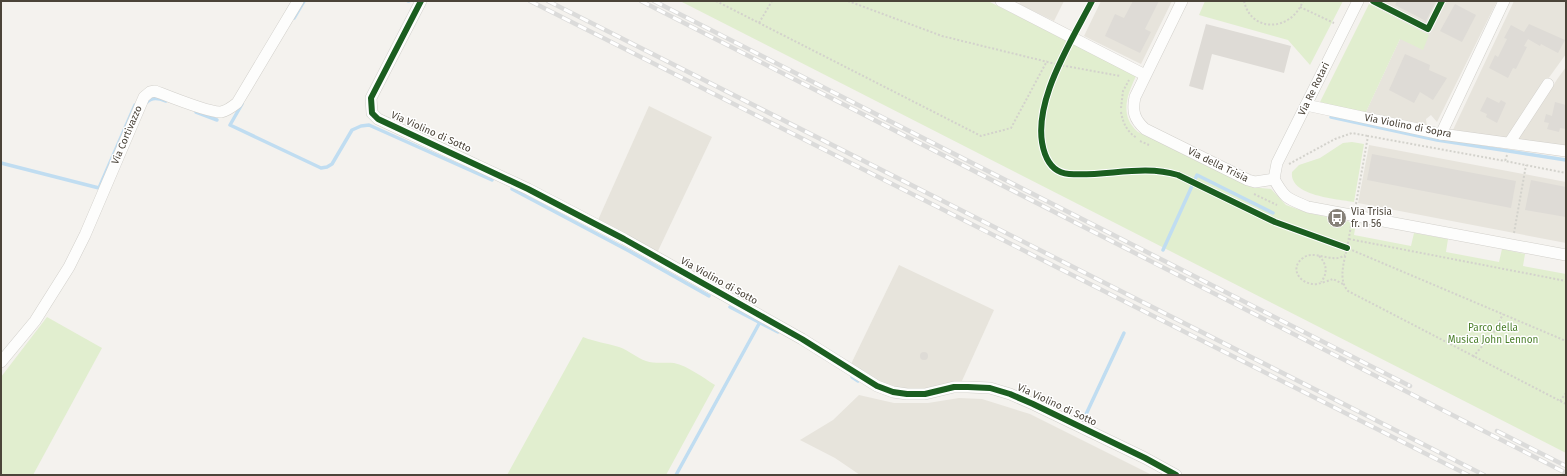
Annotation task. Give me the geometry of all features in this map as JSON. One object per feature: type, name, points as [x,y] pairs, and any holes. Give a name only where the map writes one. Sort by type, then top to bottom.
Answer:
[{"type":"street","name":"Via Cortivazzo","points":[[1,362],[35,321],[69,267],[86,235],[144,97],[150,92],[155,91],[210,111],[221,112],[231,108],[237,103],[298,1]]},
{"type":"street","name":"Via Violino di Sotto","points":[[420,1],[371,98],[372,112],[378,119],[528,189],[624,239],[802,339],[877,386],[893,392],[907,394],[925,394],[954,387],[990,388],[1010,394],[1033,404],[1145,458],[1176,475]]},
{"type":"street","name":"Via della Trisia","points":[[1182,1],[1135,97],[1133,107],[1139,124],[1145,129],[1248,180],[1255,182],[1275,175]]},
{"type":"street","name":"Via Re Rotari","points":[[1275,175],[1277,163],[1358,1]]},
{"type":"street","points":[[1441,134],[1504,1]]},
{"type":"street","points":[[1005,2],[1145,75]]},
{"type":"street","points":[[1510,142],[1548,84]]},
{"type":"street","name":"Via Violino di Sopra","points":[[1306,105],[1441,134],[1510,142],[1566,151]]},
{"type":"street","points":[[1275,175],[1282,193],[1289,199],[1308,207],[1566,255]]},
{"type":"path","points":[[716,1],[981,136],[1011,128],[1046,61]]},
{"type":"path","points":[[759,23],[772,1]]},
{"type":"path","points":[[848,1],[942,36],[1060,65],[1122,76]]},
{"type":"path","points":[[1244,1],[1248,12],[1254,18],[1267,24],[1280,24],[1292,18],[1303,1]]},
{"type":"path","points":[[1300,7],[1344,28]]},
{"type":"path","points":[[1056,72],[1063,58]]},
{"type":"path","points":[[1130,78],[1123,91],[1120,103],[1121,115],[1125,126],[1131,135],[1149,146]]},
{"type":"path","points":[[1275,175],[1335,139],[1352,133],[1566,173]]},
{"type":"path","points":[[1368,136],[1354,215],[1345,255],[1342,280],[1348,292],[1566,404]]},
{"type":"path","points":[[1505,161],[1510,142]]},
{"type":"path","points":[[1520,235],[1514,234],[1526,166]]},
{"type":"path","points":[[1250,192],[1279,206]]},
{"type":"path","points":[[1344,226],[1351,227]]},
{"type":"path","points":[[1349,239],[1566,281]]},
{"type":"path","points":[[1340,246],[1566,341]]},
{"type":"path","points":[[1343,284],[1333,279],[1314,285],[1300,280],[1296,268],[1304,257],[1312,254],[1335,259],[1345,255]]},
{"type":"path","points":[[1318,256],[1326,265],[1326,272],[1320,283]]},
{"type":"path","points":[[1474,357],[1494,332],[1503,314]]},
{"type":"path","points":[[1560,401],[1566,392]]},
{"type":"shaded area","points":[[1021,1],[1064,1],[1054,21],[1019,4]]},
{"type":"shaded area","points":[[1101,1],[1172,1],[1141,64],[1084,36]]},
{"type":"shaded area","points":[[1375,1],[1497,1],[1437,122],[1431,115],[1426,119],[1427,127],[1365,114],[1400,39],[1429,35],[1373,6]]},
{"type":"shaded area","points":[[1514,1],[1566,1],[1566,54],[1504,140],[1452,132]]},
{"type":"shaded area","points":[[1566,67],[1566,149],[1515,143],[1558,78]]},
{"type":"shaded area","points":[[649,106],[712,137],[657,253],[598,220]]},
{"type":"shaded area","points":[[1369,145],[1566,182],[1566,243],[1358,203]]},
{"type":"shaded area","points":[[899,265],[994,310],[961,383],[923,391],[889,387],[851,364]]},
{"type":"shaded area","points":[[859,395],[894,403],[928,403],[959,398],[982,399],[1030,414],[1152,475],[860,475],[835,458],[800,440],[833,420]]},
{"type":"green space","name":"Parco della Musica John Lennon","points":[[680,1],[988,1],[1136,76],[1126,105],[1128,119],[1138,132],[1250,187],[1271,189],[1286,205],[1308,213],[1356,223],[1354,235],[1411,246],[1414,233],[1448,239],[1446,252],[1499,262],[1502,249],[1525,254],[1523,266],[1566,274],[1566,453]]},
{"type":"green space","points":[[1205,1],[1343,1],[1310,65],[1288,40],[1199,15]]},
{"type":"green space","points":[[1369,4],[1429,35],[1423,50],[1400,39],[1365,114],[1320,102]]},
{"type":"green space","points":[[1352,142],[1364,144],[1354,202],[1316,195],[1298,186],[1293,180],[1292,172],[1299,165],[1320,158],[1343,143]]},
{"type":"green space","points":[[47,317],[102,348],[33,475],[1,475],[1,377]]},
{"type":"green space","points":[[583,337],[619,347],[646,361],[679,364],[715,385],[666,475],[507,475]]},
{"type":"building","points":[[1133,1],[1159,1],[1145,29],[1151,32],[1140,53],[1105,36],[1115,14],[1124,18]]},
{"type":"building","points":[[1397,1],[1436,1],[1426,21],[1395,5]]},
{"type":"building","points":[[1455,4],[1476,15],[1462,42],[1440,31]]},
{"type":"building","points":[[1206,24],[1291,46],[1284,73],[1212,54],[1203,90],[1189,86]]},
{"type":"building","points":[[1529,24],[1565,40],[1558,53],[1541,44],[1540,46],[1528,39],[1524,46],[1527,47],[1516,69],[1513,68],[1508,78],[1489,68],[1495,55],[1498,57],[1507,39],[1504,38],[1511,25],[1524,32]]},
{"type":"building","points":[[1405,54],[1430,65],[1429,70],[1447,78],[1433,100],[1420,92],[1414,103],[1389,90]]},
{"type":"building","points":[[1487,97],[1499,103],[1501,100],[1506,103],[1497,123],[1486,117],[1487,114],[1480,111]]},
{"type":"building","points":[[1555,102],[1566,105],[1566,129],[1560,128],[1559,132],[1547,129],[1549,123],[1544,122],[1546,114],[1552,116]]},
{"type":"building","points":[[1372,154],[1516,181],[1511,208],[1367,180]]},
{"type":"building","points":[[1531,180],[1566,187],[1566,217],[1525,210]]},
{"type":"building","points":[[924,352],[927,353],[927,359],[924,360],[921,359],[920,356],[921,353]]},
{"type":"waterway","points":[[294,18],[304,1]]},
{"type":"waterway","points":[[146,103],[155,99],[166,101]]},
{"type":"waterway","points":[[242,104],[230,125],[321,168],[332,164],[352,130],[361,126],[369,125],[492,180]]},
{"type":"waterway","points":[[1,163],[99,188],[135,105]]},
{"type":"waterway","points":[[196,112],[217,120]]},
{"type":"waterway","points":[[1331,117],[1437,140],[1566,160]]},
{"type":"waterway","points":[[1163,250],[1197,175],[1273,213]]},
{"type":"waterway","points":[[512,189],[629,251],[709,296]]},
{"type":"waterway","points":[[730,307],[778,332]]},
{"type":"waterway","points":[[676,475],[760,322]]},
{"type":"waterway","points":[[1081,425],[1124,333]]},
{"type":"waterway","points":[[852,377],[858,381]]},
{"type":"railway","points":[[530,1],[1468,475]]},
{"type":"railway","points":[[548,1],[1484,475]]},
{"type":"railway","points":[[641,1],[1566,473]]},
{"type":"railway","points":[[654,1],[1410,386]]},
{"type":"railway","points":[[1497,431],[1566,466]]},
{"type":"cycle path","points":[[421,1],[371,98],[372,113],[378,119],[528,189],[624,239],[802,339],[877,386],[893,392],[907,394],[925,394],[954,387],[990,388],[1010,394],[1033,404],[1145,458],[1176,475]]},
{"type":"cycle path","points":[[1092,1],[1063,55],[1047,96],[1042,116],[1041,136],[1045,154],[1054,168],[1069,174],[1151,171],[1178,175],[1275,222],[1347,248]]},
{"type":"cycle path","points":[[1373,1],[1428,29],[1442,1]]},
{"type":"place","name":"Via Trisia fr. n 56","points":[[1337,218]]}]
